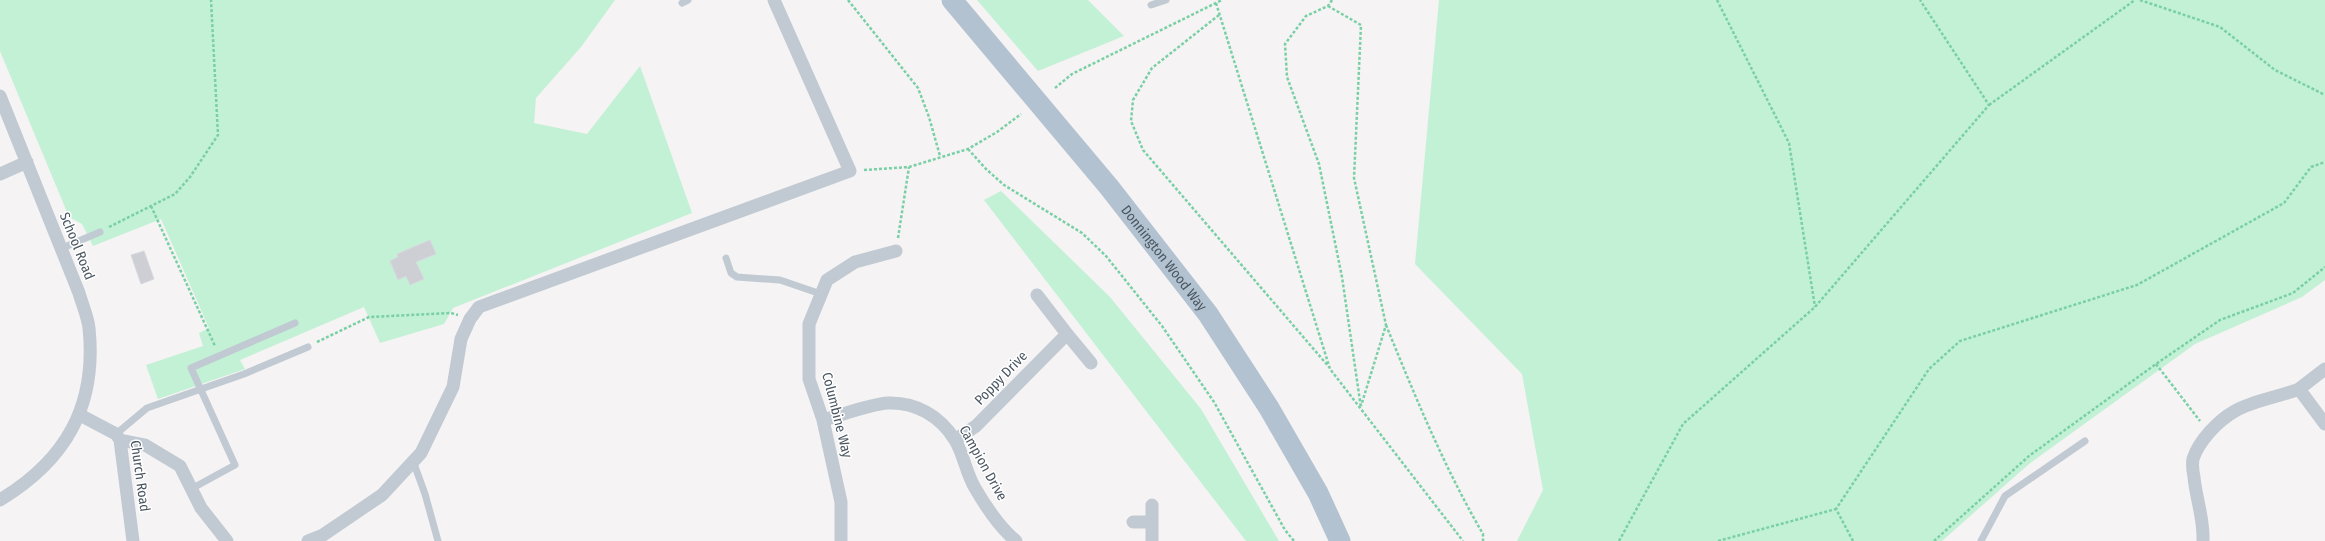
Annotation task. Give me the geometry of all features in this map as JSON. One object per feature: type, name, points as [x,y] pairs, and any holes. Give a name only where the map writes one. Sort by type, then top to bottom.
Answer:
[{"type":"main road","name":"Donnington Wood Way","points":[[952,0],[1110,187],[1208,314],[1269,408],[1318,493],[1340,541]]},
{"type":"street","points":[[308,541],[323,535],[382,494],[421,453],[453,387],[461,339],[470,319],[479,307],[850,171],[774,0]]},
{"type":"street","name":"School Road","points":[[0,96],[60,249],[79,293],[90,327],[89,371],[80,415],[63,446],[35,476],[0,500]]},
{"type":"street","points":[[0,174],[27,162]]},
{"type":"street","name":"Columbine Way","points":[[841,541],[841,502],[823,420],[809,379],[809,324],[827,280],[855,262],[896,251]]},
{"type":"street","points":[[1037,295],[1091,363]]},
{"type":"street","name":"Poppy Drive","points":[[955,440],[976,426],[1067,334]]},
{"type":"street","points":[[2202,541],[2202,513],[2194,479],[2193,460],[2199,446],[2209,433],[2234,411],[2299,389],[2325,369]]},
{"type":"street","points":[[2299,389],[2325,424]]},
{"type":"street","name":"Campion Drive","points":[[823,420],[886,403],[904,403],[923,409],[941,423],[955,440],[974,487],[1004,531],[1016,541]]},
{"type":"street","name":"Church Road","points":[[80,415],[118,437],[133,541]]},
{"type":"street","points":[[118,437],[145,445],[180,466],[201,508],[226,541]]},
{"type":"street","points":[[1152,506],[1152,541]]},
{"type":"street","points":[[1133,522],[1151,522]]},
{"type":"lane","points":[[1151,5],[1166,0]]},
{"type":"lane","points":[[60,249],[100,232]]},
{"type":"lane","points":[[726,258],[731,273],[737,276],[780,280],[821,294]]},
{"type":"lane","points":[[191,489],[235,465],[191,368],[295,323]]},
{"type":"lane","points":[[118,437],[147,408],[201,390],[308,347]]},
{"type":"lane","points":[[1981,541],[2006,496],[2085,441]]},
{"type":"lane","points":[[413,461],[425,494],[438,541]]},
{"type":"path","points":[[100,232],[175,194],[190,177],[218,135],[211,0]]},
{"type":"path","points":[[848,0],[918,88],[929,117],[940,156]]},
{"type":"path","points":[[1055,88],[1072,74],[1222,0]]},
{"type":"path","points":[[1332,0],[1328,6],[1306,16],[1284,44],[1287,77],[1319,164],[1342,277],[1361,408]]},
{"type":"path","points":[[1717,0],[1789,143],[1815,307]]},
{"type":"path","points":[[1920,0],[1988,104]]},
{"type":"path","points":[[1619,541],[1683,424],[1815,307],[1988,104],[2135,0]]},
{"type":"path","points":[[2140,0],[2220,27],[2275,70],[2325,95]]},
{"type":"path","points":[[1216,2],[1330,369]]},
{"type":"path","points":[[1328,6],[1361,25],[1354,178],[1386,325],[1420,409],[1456,488],[1482,534],[1483,541]]},
{"type":"path","points":[[1219,14],[1152,68],[1133,100],[1131,121],[1143,150],[1330,369],[1463,541]]},
{"type":"path","points":[[850,171],[909,167],[940,156],[968,149],[997,132],[1021,114]]},
{"type":"path","points":[[968,149],[986,169],[1004,185],[1082,233],[1106,256],[1162,326],[1214,402],[1285,530],[1294,541]]},
{"type":"path","points":[[1718,541],[1836,509],[1929,369],[1960,340],[2137,285],[2284,203],[2311,167],[2325,162]]},
{"type":"path","points":[[896,251],[909,167]]},
{"type":"path","points":[[151,206],[220,356]]},
{"type":"path","points":[[1934,541],[2029,456],[2156,364],[2220,320],[2293,293],[2325,267]]},
{"type":"path","points":[[308,347],[369,317],[450,313],[470,319]]},
{"type":"path","points":[[1361,408],[1386,325]]},
{"type":"path","points":[[2156,364],[2209,433]]},
{"type":"path","points":[[1836,509],[1853,541]]},
{"type":"green space","points":[[0,0],[615,0],[581,47],[536,98],[534,123],[587,134],[640,66],[692,213],[453,308],[444,324],[380,343],[364,307],[240,360],[245,369],[158,399],[146,365],[203,346],[199,333],[209,328],[161,219],[93,246],[82,224],[69,217],[0,51]]},
{"type":"green space","points":[[977,0],[1088,0],[1124,36],[1038,71]]},
{"type":"green space","points":[[1439,0],[2325,0],[2325,280],[2302,297],[2195,344],[2029,464],[1942,541],[1517,541],[1543,490],[1522,374],[1415,264]]},
{"type":"green space","points":[[1001,191],[1110,297],[1201,409],[1279,541],[1246,541],[984,200]]},
{"type":"building","points":[[430,240],[436,254],[416,262],[424,279],[410,285],[406,276],[398,280],[390,261],[398,257],[397,254]]},
{"type":"building","points":[[144,251],[154,279],[141,284],[131,255]]}]
